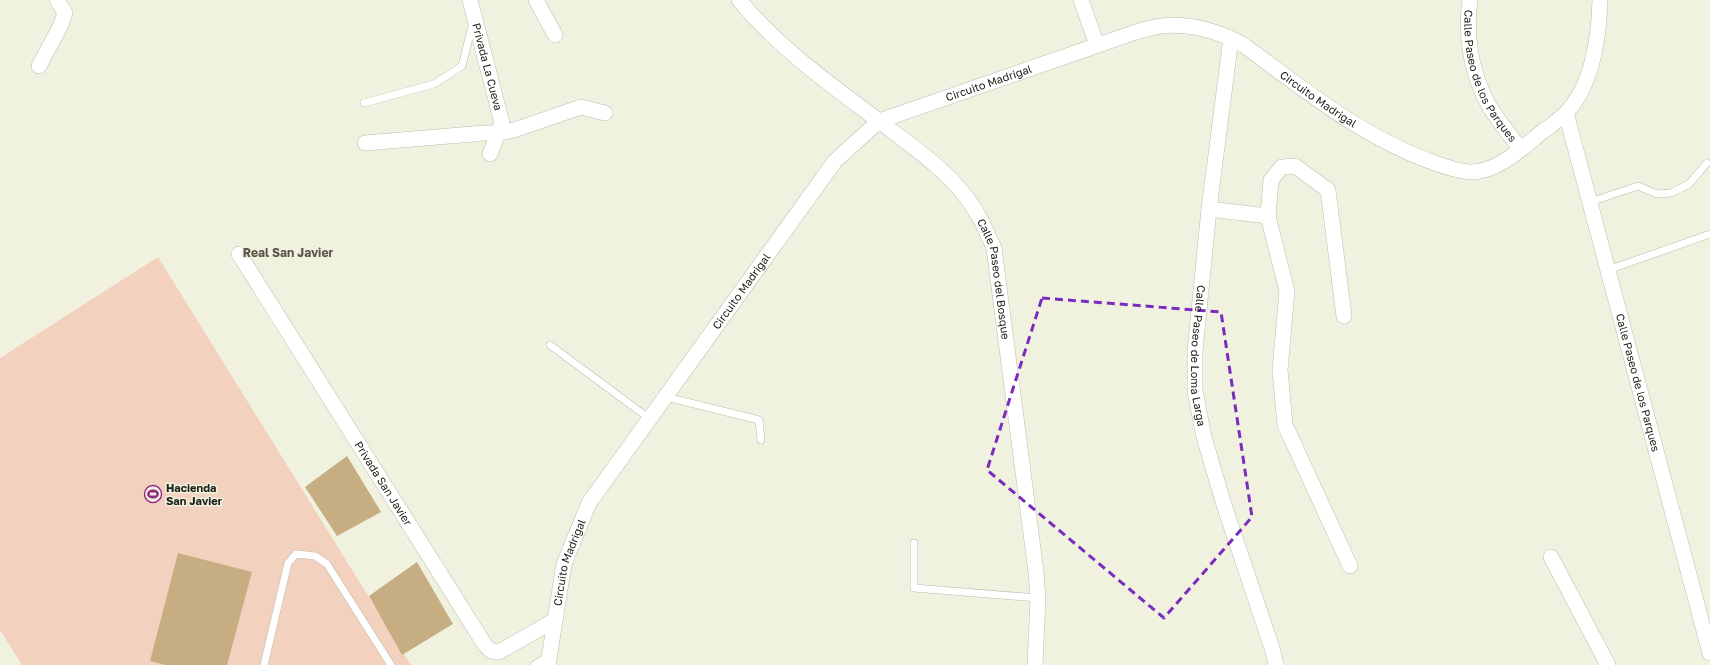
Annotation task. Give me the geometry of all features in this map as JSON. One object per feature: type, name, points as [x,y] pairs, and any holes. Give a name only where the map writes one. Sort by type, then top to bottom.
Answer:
[{"type":"street","points":[[39,66],[60,27],[65,13],[57,0]]},
{"type":"street","name":"Privada La Cueva","points":[[470,0],[502,123],[490,154]]},
{"type":"street","points":[[536,0],[555,35]]},
{"type":"street","name":"Calle Paseo del Bosque","points":[[739,0],[776,39],[810,70],[944,171],[964,193],[979,214],[994,248],[1036,572],[1038,598],[1035,665]]},
{"type":"street","points":[[1081,0],[1098,45]]},
{"type":"street","name":"Calle Paseo de los Parques","points":[[1470,0],[1468,22],[1470,50],[1477,76],[1488,104],[1520,149]]},
{"type":"street","name":"Circuito Madrigal","points":[[548,660],[564,564],[589,504],[835,161],[879,121],[1133,33],[1160,26],[1188,26],[1210,30],[1231,38],[1367,132],[1425,159],[1457,170],[1472,172],[1489,169],[1507,159],[1566,113],[1578,95],[1592,65],[1598,34],[1600,0]]},
{"type":"street","name":"Calle Paseo de Loma Larga","points":[[1231,38],[1209,209],[1195,351],[1196,391],[1204,437],[1224,505],[1272,648],[1276,665]]},
{"type":"street","points":[[365,142],[498,133],[514,130],[581,107],[605,113]]},
{"type":"street","name":"Calle Paseo de los Parques","points":[[1566,113],[1710,653]]},
{"type":"street","points":[[1344,316],[1328,190],[1295,166],[1282,167],[1271,180],[1268,216],[1287,291],[1280,370],[1285,425],[1350,566]]},
{"type":"street","points":[[1209,209],[1268,216]]},
{"type":"street","name":"Privada San Javier","points":[[239,254],[485,645],[491,651],[499,652],[555,620]]},
{"type":"street","points":[[1550,557],[1608,665]]},
{"type":"lane","points":[[364,102],[434,84],[462,66],[474,16]]},
{"type":"lane","points":[[1590,202],[1638,186],[1657,194],[1671,193],[1689,184],[1707,163]]},
{"type":"lane","points":[[1608,270],[1710,234]]},
{"type":"lane","points":[[550,344],[650,419]]},
{"type":"lane","points":[[666,397],[759,420],[761,440]]},
{"type":"lane","points":[[914,543],[914,588],[1038,598]]},
{"type":"lane","points":[[264,665],[288,563],[296,554],[315,556],[327,564],[391,665]]},
{"type":"lane","points":[[534,665],[548,660]]},
{"type":"highlighted area","points":[[1042,298],[1221,312],[1252,517],[1164,618],[987,470]]},
{"type":"shaded area","name":"Hacienda San Javier","points":[[158,257],[411,665],[22,665],[0,630],[0,358]]},
{"type":"building","points":[[347,456],[381,512],[337,536],[305,487]]},
{"type":"building","points":[[178,553],[252,572],[227,665],[166,665],[150,661]]},
{"type":"building","points":[[417,562],[453,624],[402,655],[369,596]]},
{"type":"place","name":"Hacienda San Javier","points":[[153,494]]},
{"type":"district","name":"Real San Javier","points":[[288,253]]}]
